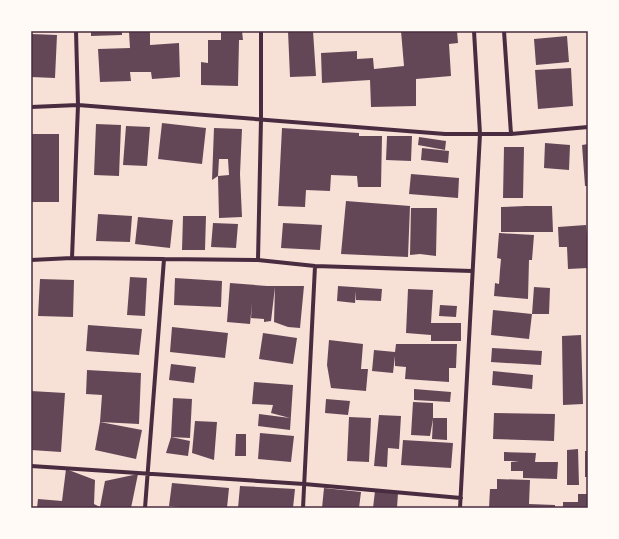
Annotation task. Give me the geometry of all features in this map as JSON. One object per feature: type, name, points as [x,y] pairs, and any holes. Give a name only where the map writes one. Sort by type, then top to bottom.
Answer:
[{"type":"street","points":[[72,258],[78,105],[76,31]]},
{"type":"street","points":[[258,260],[261,31]]},
{"type":"street","points":[[460,508],[480,134],[474,31]]},
{"type":"street","points":[[504,31],[511,134]]},
{"type":"street","points":[[31,107],[78,105],[445,134],[511,134],[588,128]]},
{"type":"street","points":[[31,260],[72,258],[258,260],[315,266],[472,270]]},
{"type":"street","points":[[145,508],[164,259]]},
{"type":"street","points":[[303,508],[315,266]]},
{"type":"street","points":[[31,466],[304,484],[460,498]]},
{"type":"building","points":[[91,31],[122,31],[122,35],[91,36]]},
{"type":"building","points":[[150,31],[150,45],[179,43],[180,77],[152,79],[151,72],[130,72],[131,81],[100,82],[98,49],[130,48],[129,32]]},
{"type":"building","points":[[221,31],[242,31],[243,40],[239,40],[238,86],[201,85],[201,62],[208,63],[208,40],[221,40]]},
{"type":"building","points":[[288,31],[313,31],[316,76],[290,77]]},
{"type":"building","points":[[401,31],[457,31],[458,43],[449,44],[451,76],[416,79],[416,106],[371,107],[370,80],[322,83],[321,53],[357,51],[357,59],[373,58],[374,69],[404,66]]},
{"type":"building","points":[[31,34],[57,35],[55,78],[31,77]]},
{"type":"building","points":[[567,36],[569,62],[536,65],[534,39]]},
{"type":"building","points":[[571,68],[573,106],[538,109],[535,70]]},
{"type":"building","points":[[162,123],[206,128],[202,164],[158,159]]},
{"type":"building","points":[[96,124],[121,125],[119,176],[94,175]]},
{"type":"building","points":[[126,126],[150,127],[147,166],[123,165]]},
{"type":"building","points":[[214,128],[242,129],[240,174],[242,217],[219,218],[218,176],[212,180]],"holes":[[[219,159],[228,159],[229,175],[218,176]]]},
{"type":"building","points":[[282,128],[359,133],[359,136],[382,136],[381,187],[358,187],[357,176],[331,175],[330,191],[306,190],[305,207],[278,206]]},
{"type":"building","points":[[31,134],[59,134],[59,202],[31,202]]},
{"type":"building","points":[[387,136],[412,136],[411,161],[386,160]]},
{"type":"building","points":[[419,137],[446,141],[445,150],[418,145]]},
{"type":"building","points":[[545,143],[570,145],[569,170],[544,168]]},
{"type":"building","points":[[588,144],[588,186],[585,186],[582,145]]},
{"type":"building","points":[[504,147],[524,147],[523,198],[503,198]]},
{"type":"building","points":[[422,148],[449,151],[448,163],[421,160]]},
{"type":"building","points":[[411,174],[459,178],[458,198],[409,194]]},
{"type":"building","points":[[346,201],[410,206],[408,257],[341,254]]},
{"type":"building","points":[[552,206],[553,232],[501,232],[501,207]]},
{"type":"building","points":[[411,208],[437,208],[436,256],[420,254],[410,255]]},
{"type":"building","points":[[98,214],[132,216],[130,242],[96,241]]},
{"type":"building","points":[[183,216],[206,216],[205,250],[182,250]]},
{"type":"building","points":[[138,217],[173,220],[170,248],[135,244]]},
{"type":"building","points":[[213,223],[238,224],[236,248],[211,247]]},
{"type":"building","points":[[283,223],[322,225],[320,250],[281,248]]},
{"type":"building","points":[[586,225],[588,268],[568,269],[567,247],[559,247],[558,227]]},
{"type":"building","points":[[499,233],[534,235],[532,260],[529,260],[528,299],[494,296],[495,283],[499,284],[501,259],[497,258]]},
{"type":"building","points":[[130,277],[147,278],[145,316],[127,315]]},
{"type":"building","points":[[175,278],[222,281],[221,307],[174,305]]},
{"type":"building","points":[[40,279],[74,280],[73,317],[38,316]]},
{"type":"building","points":[[230,283],[267,286],[304,286],[300,328],[288,327],[274,322],[275,287],[271,321],[264,322],[264,319],[251,318],[252,303],[250,324],[227,322]]},
{"type":"building","points":[[338,286],[382,289],[381,301],[356,300],[356,291],[355,303],[337,301]]},
{"type":"building","points":[[534,287],[550,288],[549,314],[532,314]]},
{"type":"building","points":[[408,289],[433,290],[431,323],[461,323],[461,341],[431,341],[431,335],[406,333]]},
{"type":"building","points":[[440,305],[457,306],[456,317],[439,316]]},
{"type":"building","points":[[493,310],[532,314],[529,339],[491,335]]},
{"type":"building","points":[[88,325],[142,329],[139,355],[86,351]]},
{"type":"building","points":[[172,327],[228,333],[225,358],[170,352]]},
{"type":"building","points":[[263,333],[297,338],[293,364],[259,359]]},
{"type":"building","points":[[581,335],[583,404],[563,405],[562,336]]},
{"type":"building","points":[[329,340],[363,344],[361,369],[368,369],[366,391],[331,388],[327,365]]},
{"type":"building","points":[[396,344],[457,344],[456,368],[449,368],[449,382],[405,379],[406,367],[395,366],[395,356],[393,373],[372,371],[374,350],[395,352]]},
{"type":"building","points":[[492,348],[542,351],[541,365],[491,362]]},
{"type":"building","points":[[171,364],[196,367],[194,383],[169,380]]},
{"type":"building","points":[[87,370],[141,373],[139,424],[100,422],[102,395],[86,394]]},
{"type":"building","points":[[493,371],[533,375],[532,389],[492,385]]},
{"type":"building","points":[[254,382],[293,385],[290,430],[258,426],[259,414],[290,418],[271,413],[273,405],[252,404]]},
{"type":"building","points":[[414,389],[451,392],[450,402],[414,400]]},
{"type":"building","points":[[31,391],[65,393],[61,452],[31,450]]},
{"type":"building","points":[[173,398],[192,399],[190,438],[171,437]]},
{"type":"building","points":[[326,399],[350,401],[348,415],[325,413]]},
{"type":"building","points":[[413,402],[433,403],[433,418],[447,418],[447,440],[432,439],[433,419],[430,436],[411,435]]},
{"type":"building","points":[[494,413],[555,414],[554,441],[493,439]]},
{"type":"building","points":[[379,415],[401,416],[399,449],[388,448],[387,467],[374,466]]},
{"type":"building","points":[[349,417],[371,418],[369,462],[347,461]]},
{"type":"building","points":[[195,421],[217,422],[214,460],[192,453]]},
{"type":"building","points":[[100,422],[142,430],[136,459],[95,450]]},
{"type":"building","points":[[260,433],[294,436],[291,462],[258,459]]},
{"type":"building","points":[[236,434],[246,434],[246,456],[235,456]]},
{"type":"building","points":[[171,437],[190,441],[188,456],[166,453]]},
{"type":"building","points":[[403,440],[453,443],[451,468],[401,465]]},
{"type":"building","points":[[578,449],[579,485],[567,485],[567,450]]},
{"type":"building","points":[[585,451],[588,451],[588,477],[585,477]]},
{"type":"building","points":[[504,452],[536,453],[535,462],[558,462],[557,479],[523,478],[523,471],[511,471],[511,462],[519,461],[504,461]]},
{"type":"building","points":[[66,469],[95,480],[94,504],[100,507],[105,481],[138,474],[131,508],[37,508],[38,499],[62,501]]},
{"type":"building","points":[[497,479],[530,480],[529,504],[555,505],[555,508],[489,508],[490,489],[497,489]]},
{"type":"building","points":[[172,483],[229,488],[227,508],[190,508],[169,506]]},
{"type":"building","points":[[240,486],[295,489],[293,508],[238,508]]},
{"type":"building","points":[[324,488],[361,492],[359,508],[322,508]]},
{"type":"building","points":[[375,491],[398,493],[397,508],[373,508]]},
{"type":"building","points":[[578,494],[588,494],[588,508],[563,508],[563,502],[578,502]]}]
